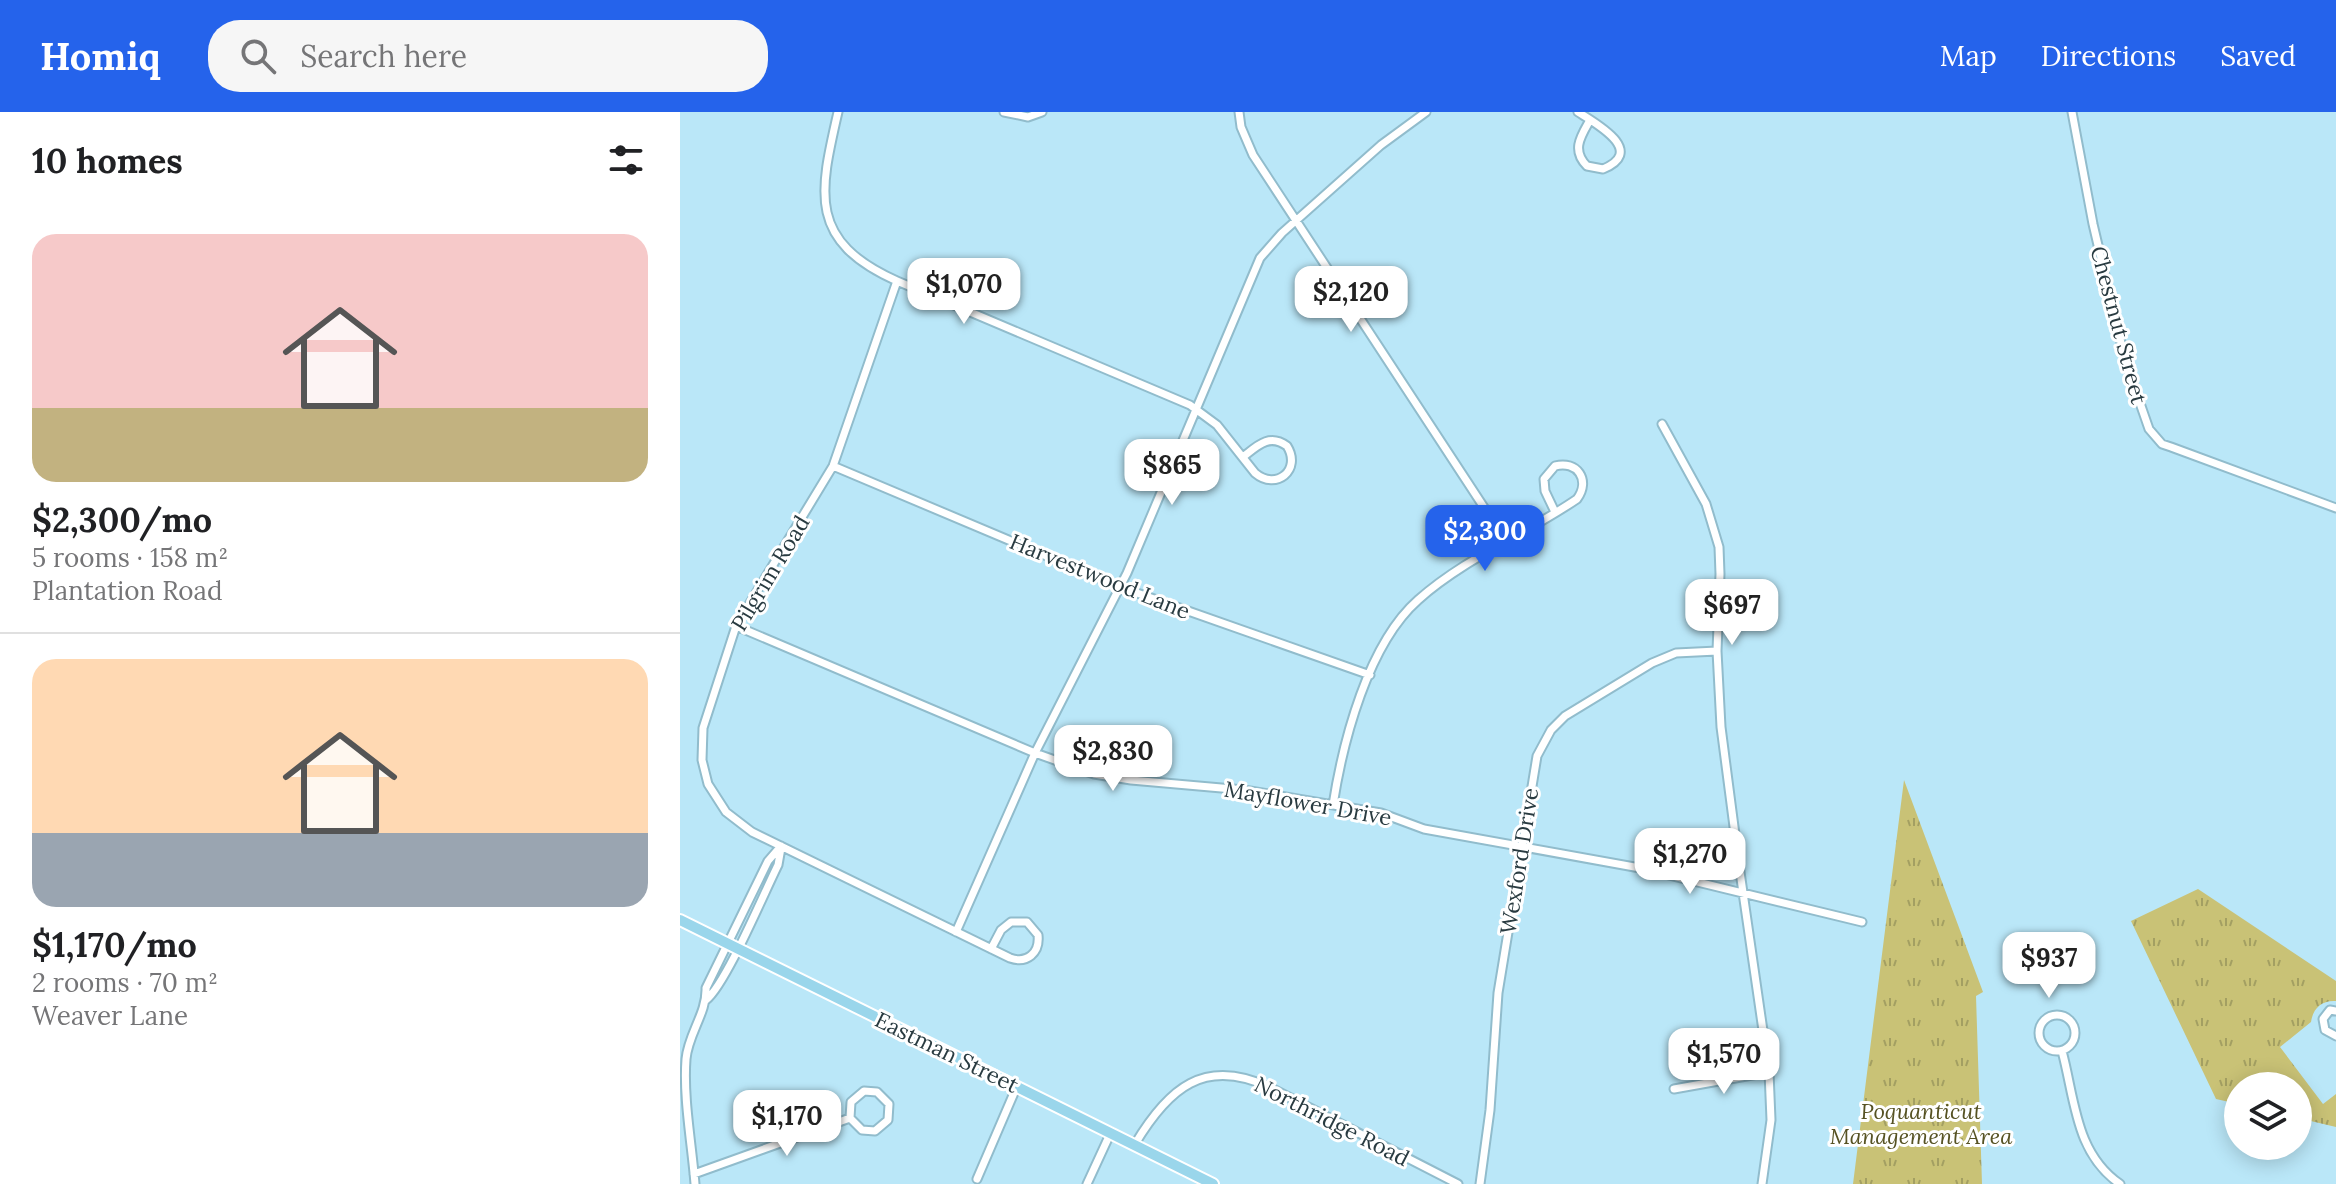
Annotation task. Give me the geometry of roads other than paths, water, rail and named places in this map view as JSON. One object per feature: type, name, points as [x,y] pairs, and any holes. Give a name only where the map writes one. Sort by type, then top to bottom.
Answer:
[{"type":"main road","name":"Eastman Street","points":[[680,920],[1213,1184]]},
{"type":"street","points":[[838,112],[823,181],[823,197],[828,219],[851,255],[897,281],[1196,408],[1217,425],[1258,476],[1270,481],[1285,476],[1292,466],[1289,450],[1277,440],[1265,441],[1243,457]]},
{"type":"street","points":[[1004,112],[1028,117],[1042,112]]},
{"type":"street","points":[[1239,112],[1247,145],[1506,541]]},
{"type":"street","points":[[956,932],[1035,753],[1120,587],[1260,258],[1272,241],[1381,145],[1426,112]]},
{"type":"street","points":[[1578,112],[1611,133],[1618,143],[1616,159],[1603,169],[1587,166],[1579,156],[1579,142],[1590,120]]},
{"type":"street","name":"Chestnut Street","points":[[2072,112],[2093,224],[2125,360],[2145,421],[2154,437],[2162,444],[2336,508]]},
{"type":"street","name":"Pilgrim Road","points":[[897,281],[833,466],[736,626],[703,728],[703,768],[711,791],[731,818],[781,846],[1013,960],[1026,959],[1037,947],[1036,931],[1027,922],[1011,922],[1001,930],[991,949]]},
{"type":"street","points":[[1662,424],[1698,486],[1716,533],[1720,574],[1717,651],[1721,727],[1769,1072],[1771,1120],[1762,1184]]},
{"type":"street","points":[[1333,805],[1342,749],[1370,675],[1385,640],[1408,609],[1436,586],[1577,499],[1583,488],[1582,476],[1571,465],[1555,466],[1544,479],[1545,491],[1555,512]]},
{"type":"street","name":"Harvestwood Lane","points":[[833,466],[1120,587],[1370,675]]},
{"type":"street","name":"Mayflower Drive","points":[[736,626],[1035,753],[1112,777],[1244,790],[1389,815],[1432,830],[1640,868],[1862,922]]},
{"type":"street","name":"Wexford Drive","points":[[1480,1184],[1490,1110],[1498,993],[1535,764],[1541,747],[1556,724],[1581,704],[1660,659],[1693,650],[1717,651]]},
{"type":"street","points":[[695,1184],[686,1058],[692,1033],[706,1000],[706,988],[732,946],[768,861],[781,846]]},
{"type":"street","points":[[2336,1011],[2330,1010],[2323,1019],[2325,1030],[2336,1036]]},
{"type":"street","points":[[2050,1016],[2067,1018],[2075,1027],[2075,1039],[2062,1051],[2050,1050],[2041,1042],[2041,1024],[2050,1016]]},
{"type":"street","points":[[2062,1051],[2084,1143],[2101,1169],[2120,1184]]},
{"type":"street","points":[[1674,1089],[1769,1072]]},
{"type":"street","name":"Northridge Road","points":[[1135,1144],[1156,1110],[1181,1088],[1209,1077],[1241,1076],[1271,1088],[1458,1184]]},
{"type":"street","points":[[977,1179],[1017,1086]]},
{"type":"street","points":[[877,1092],[889,1104],[888,1120],[875,1131],[862,1130],[850,1118],[850,1106],[860,1093],[877,1092]]},
{"type":"street","points":[[694,1174],[850,1118]]},
{"type":"street","points":[[1087,1184],[1111,1132]]},
{"type":"park label","name":"Poquanticut Management Area","points":[[1921,1124]]}]
